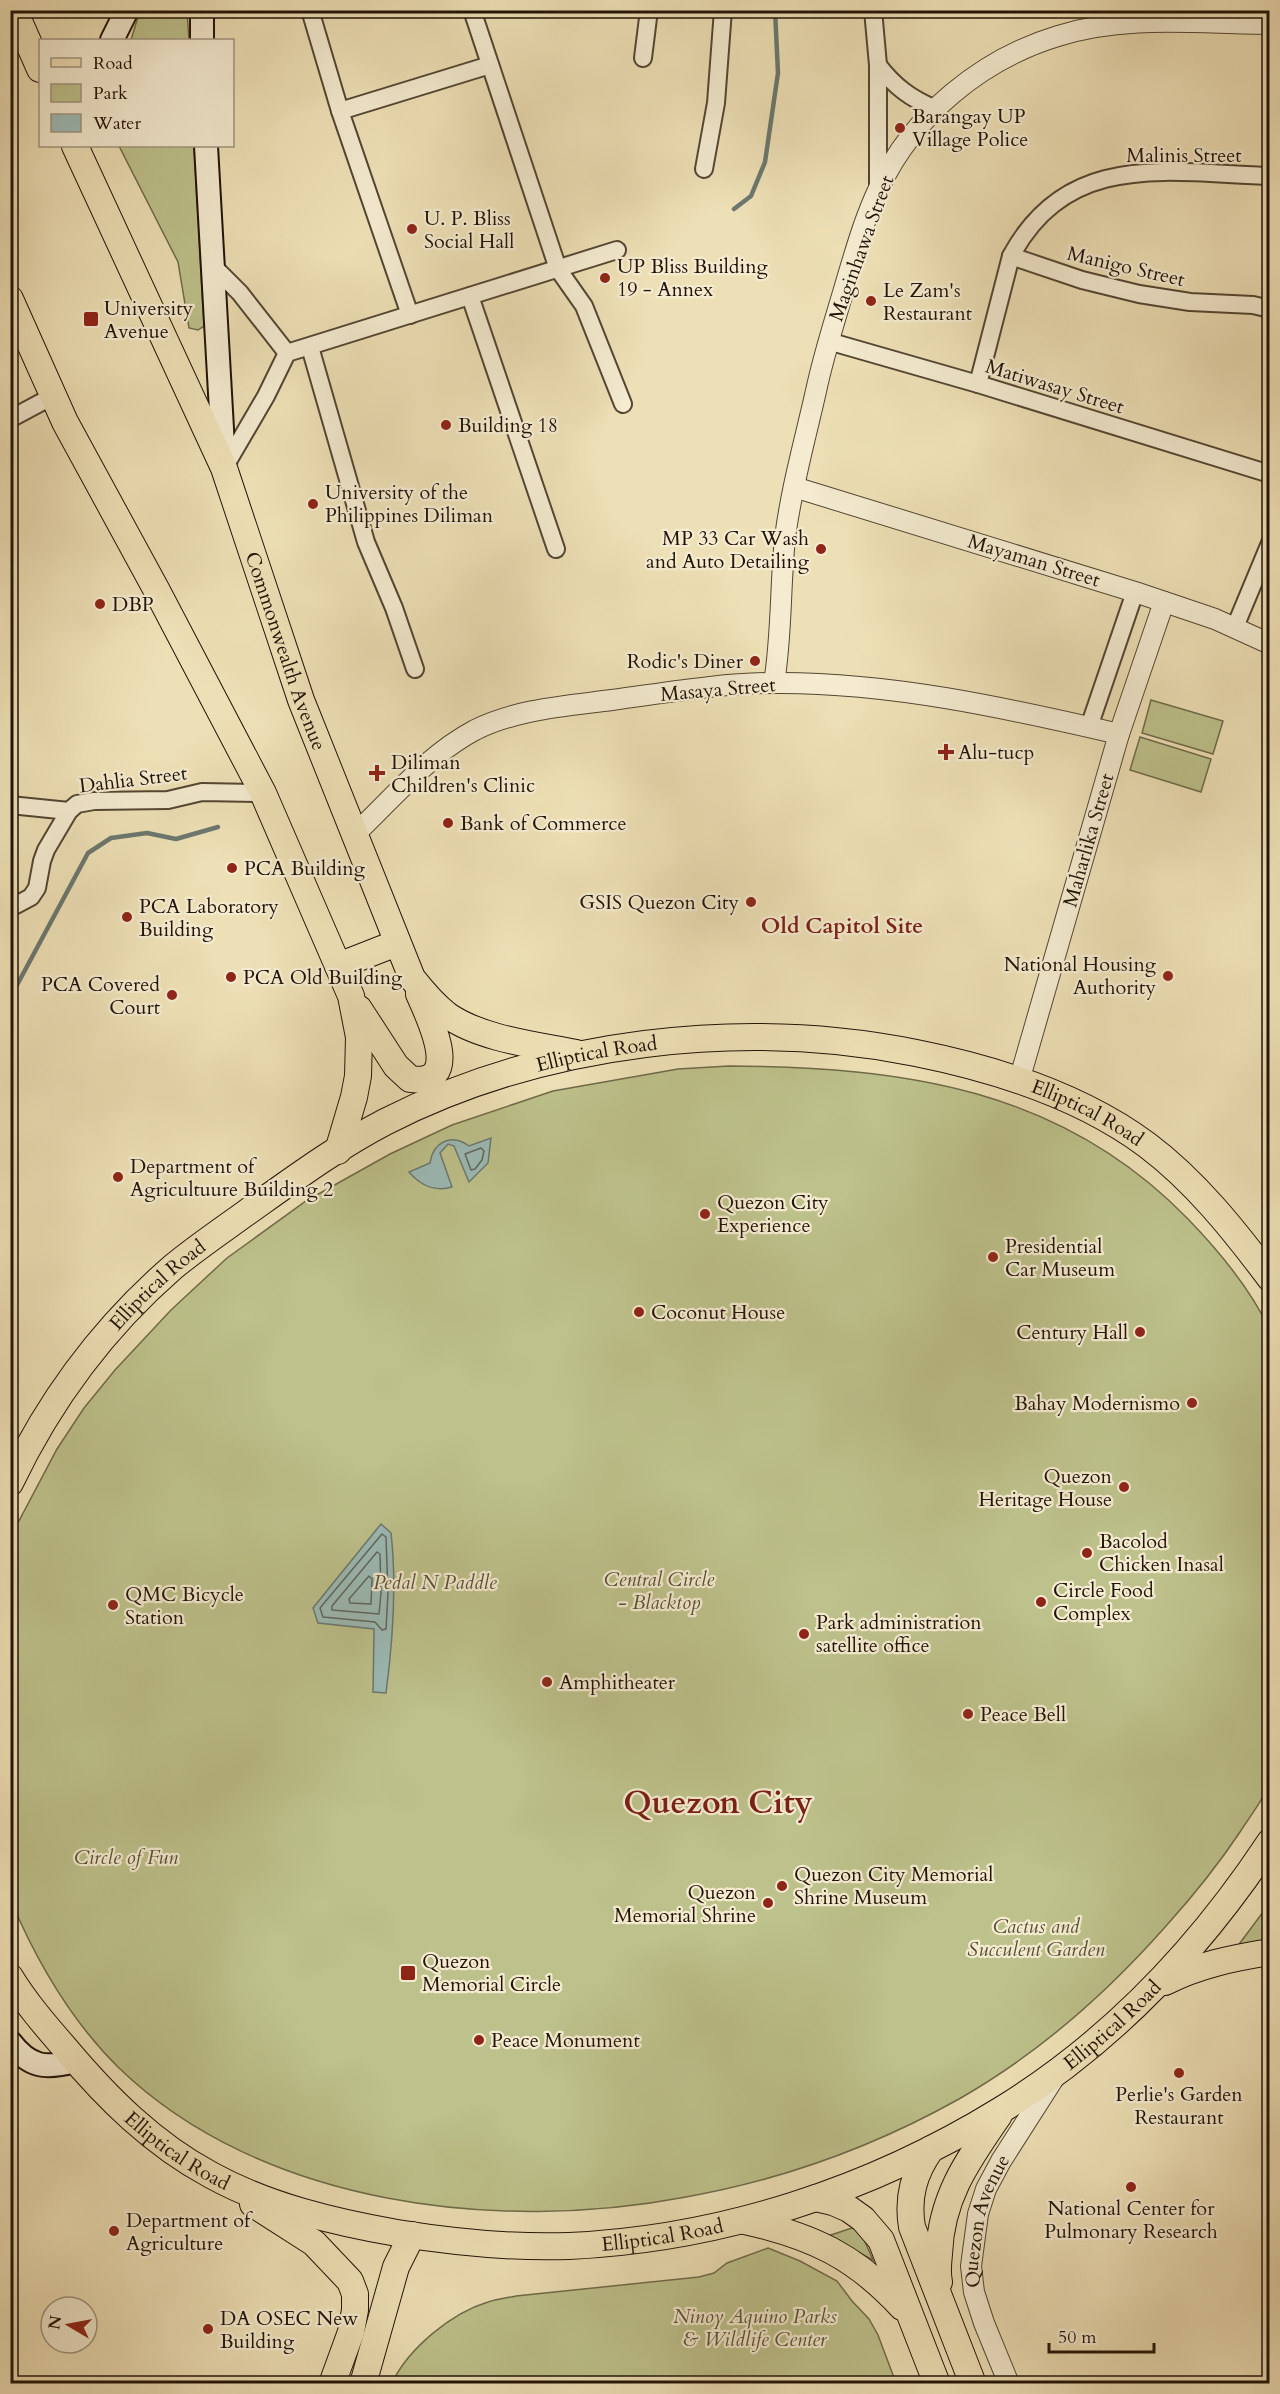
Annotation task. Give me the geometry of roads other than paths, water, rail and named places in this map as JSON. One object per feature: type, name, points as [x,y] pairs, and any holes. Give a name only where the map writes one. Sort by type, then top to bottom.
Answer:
[{"type":"main road","points":[[14,10],[33,43],[39,65]]},
{"type":"main road","points":[[112,39],[127,10]]},
{"type":"main road","points":[[202,10],[202,39]]},
{"type":"main road","name":"Commonwealth Avenue","points":[[75,147],[224,468],[301,700],[412,978],[431,1001],[450,1016],[491,1035],[585,1055]]},
{"type":"main road","points":[[206,147],[224,468]]},
{"type":"main road","points":[[10,300],[53,396],[263,793],[351,996],[396,1066],[410,1079],[425,1079],[434,1073],[440,1064],[440,1054],[436,1035],[412,978]]},
{"type":"main road","points":[[338,966],[397,944]]},
{"type":"main road","points":[[338,1151],[358,1076],[359,1037],[351,996]]},
{"type":"main road","name":"Elliptical Road","points":[[10,1483],[40,1426],[64,1389],[102,1339],[144,1294],[205,1242],[338,1151],[383,1123],[468,1086],[545,1063],[662,1041],[701,1038],[796,1038],[896,1049],[961,1063],[1019,1081],[1094,1113],[1158,1154],[1210,1204],[1269,1278]]},
{"type":"main road","name":"Elliptical Road","points":[[10,1977],[35,2014],[75,2061],[141,2128],[175,2153],[226,2183],[317,2216],[412,2235],[505,2245],[568,2246],[650,2238],[742,2220],[816,2198],[873,2176],[931,2149],[1002,2109],[1060,2069],[1154,1988],[1213,1921],[1243,1882],[1269,1842]]},
{"type":"main road","points":[[1154,1988],[1197,1967],[1269,1952]]},
{"type":"main road","points":[[10,2042],[25,2058],[39,2065],[54,2067],[75,2061]]},
{"type":"main road","name":"Quezon Avenue","points":[[945,2314],[938,2278],[939,2243],[945,2209],[963,2168],[1002,2109]]},
{"type":"main road","name":"Quezon Avenue","points":[[931,2149],[914,2181],[910,2199],[912,2227],[973,2384]]},
{"type":"main road","points":[[226,2183],[265,2213],[314,2243],[350,2281],[355,2294],[355,2310],[351,2332],[332,2384]]},
{"type":"main road","points":[[816,2198],[849,2209],[863,2219],[881,2240],[937,2384]]},
{"type":"main road","points":[[742,2220],[813,2240],[844,2257],[877,2283],[909,2314]]},
{"type":"main road","points":[[881,2240],[887,2228],[893,2224],[899,2223],[912,2227]]},
{"type":"main road","points":[[363,2384],[396,2267],[412,2235]]},
{"type":"street","points":[[310,10],[340,111],[410,315]]},
{"type":"street","points":[[472,10],[558,269],[584,306],[623,404]]},
{"type":"street","points":[[643,58],[649,10]]},
{"type":"street","points":[[704,169],[716,103],[723,10]]},
{"type":"street","points":[[873,10],[878,65],[878,189]]},
{"type":"street","name":"Maginhawa Street","points":[[774,682],[785,537],[794,487],[828,341],[878,189],[908,140],[936,109],[961,87],[994,64],[1037,43],[1071,32],[1130,23],[1269,24]]},
{"type":"street","points":[[340,111],[490,65]]},
{"type":"street","points":[[878,65],[889,80],[903,92],[936,109]]},
{"type":"street","name":"Malinis Street","points":[[978,384],[1011,256],[1019,241],[1040,215],[1063,196],[1093,181],[1140,172],[1269,176]]},
{"type":"street","points":[[224,468],[266,396],[287,353],[617,250]]},
{"type":"street","name":"Manigo Street","points":[[1011,256],[1082,280],[1139,294],[1190,302],[1253,305],[1269,309]]},
{"type":"street","points":[[212,265],[240,293],[287,353]]},
{"type":"street","points":[[470,296],[555,549]]},
{"type":"street","name":"Matiwasay Street","points":[[828,341],[978,384],[1269,474]]},
{"type":"street","points":[[310,347],[366,542],[394,608],[415,669]]},
{"type":"street","points":[[10,419],[53,396]]},
{"type":"street","name":"Mayaman Street","points":[[794,487],[1135,592],[1235,627],[1269,644]]},
{"type":"street","points":[[1235,627],[1269,543]]},
{"type":"street","points":[[1089,727],[1135,592]]},
{"type":"street","name":"Maharlika Street","points":[[1019,1081],[1119,734],[1164,602]]},
{"type":"street","name":"Masaya Street","points":[[356,833],[416,773],[444,749],[478,729],[527,712],[709,687],[774,682],[927,696],[1018,711],[1119,734]]},
{"type":"street","name":"Dahlia Street","points":[[10,805],[69,811],[77,804],[84,802],[168,800],[202,792],[263,793]]},
{"type":"street","points":[[10,904],[25,902],[32,897],[37,888],[46,850],[69,811]]},
{"type":"street","name":"Quezon Avenue","points":[[1009,2384],[974,2292],[971,2266],[978,2214],[986,2189],[1001,2162],[1060,2069]]},
{"type":"water","points":[[491,1138],[488,1163],[469,1182],[454,1146],[448,1144],[440,1153],[452,1187],[440,1189],[428,1186],[418,1181],[409,1172],[430,1163],[435,1150],[444,1142],[456,1140],[469,1146]]},
{"type":"water","name":"Pedal N Paddle","points":[[381,1524],[391,1533],[394,1573],[392,1633],[386,1693],[373,1692],[374,1629],[318,1623],[313,1608]]},
{"type":"waterway","points":[[734,209],[751,196],[765,162],[778,73],[775,10]]},
{"type":"waterway","points":[[10,998],[88,853],[111,838],[147,833],[176,839],[218,827]]},
{"type":"place","name":"Barangay UP Village Police","points":[[900,128]]},
{"type":"place","name":"U. P. Bliss Social Hall","points":[[412,229]]},
{"type":"place","name":"UP Bliss Building 19 - Annex","points":[[605,278]]},
{"type":"place","name":"Le Zam's Restaurant","points":[[871,301]]},
{"type":"place","name":"University Avenue","points":[[91,319]]},
{"type":"place","name":"Building 18","points":[[446,425]]},
{"type":"place","name":"University of the Philippines Diliman","points":[[313,504]]},
{"type":"place","name":"MP 33 Car Wash and Auto Detailing","points":[[821,549]]},
{"type":"place","name":"DBP","points":[[100,604]]},
{"type":"place","name":"Rodic's Diner","points":[[755,661]]},
{"type":"place","name":"Alu-tucp","points":[[946,752]]},
{"type":"place","name":"Diliman Children's Clinic","points":[[377,773]]},
{"type":"place","name":"Bank of Commerce","points":[[448,823]]},
{"type":"place","name":"PCA Building","points":[[232,868]]},
{"type":"place","name":"GSIS Quezon City","points":[[751,902]]},
{"type":"place","name":"PCA Laboratory Building","points":[[127,917]]},
{"type":"place","name":"National Housing Authority","points":[[1168,976]]},
{"type":"place","name":"PCA Old Building","points":[[231,977]]},
{"type":"place","name":"PCA Covered Court","points":[[172,995]]},
{"type":"place","name":"Department of Agricultuure Building 2","points":[[118,1177]]},
{"type":"place","name":"Quezon City Experience","points":[[705,1214]]},
{"type":"place","name":"Presidential Car Museum","points":[[993,1257]]},
{"type":"place","name":"Coconut House","points":[[639,1312]]},
{"type":"place","name":"Century Hall","points":[[1140,1332]]},
{"type":"place","name":"Bahay Modernismo","points":[[1192,1403]]},
{"type":"place","name":"Quezon Heritage House","points":[[1124,1487]]},
{"type":"place","name":"Bacolod Chicken Inasal","points":[[1087,1553]]},
{"type":"place","name":"Circle Food Complex","points":[[1041,1602]]},
{"type":"place","name":"QMC Bicycle Station","points":[[113,1605]]},
{"type":"place","name":"Park administration satellite office","points":[[804,1634]]},
{"type":"place","name":"Amphitheater","points":[[547,1682]]},
{"type":"place","name":"Peace Bell","points":[[968,1714]]},
{"type":"place","name":"Quezon City Memorial Shrine Museum","points":[[782,1886]]},
{"type":"place","name":"Quezon Memorial Shrine","points":[[768,1903]]},
{"type":"place","name":"Quezon Memorial Circle","points":[[408,1973]]},
{"type":"place","name":"Peace Monument","points":[[479,2040]]},
{"type":"place","name":"Perlie's Garden Restaurant","points":[[1179,2073]]},
{"type":"place","name":"National Center for Pulmonary Research","points":[[1131,2187]]},
{"type":"place","name":"Department of Agriculture","points":[[114,2231]]},
{"type":"place","name":"DA OSEC New Building","points":[[208,2329]]},
{"type":"district","name":"Old Capitol Site","points":[[842,925]]},
{"type":"district","name":"Quezon City","points":[[718,1802]]},
{"type":"park label","name":"Central Circle - Blacktop","points":[[659,1590]]},
{"type":"park label","name":"Circle of Fun","points":[[126,1857]]},
{"type":"park label","name":"Cactus and Succulent Garden","points":[[1036,1938]]},
{"type":"park label","name":"Ninoy Aquino Parks & Wildlife Center","points":[[755,2328]]}]
